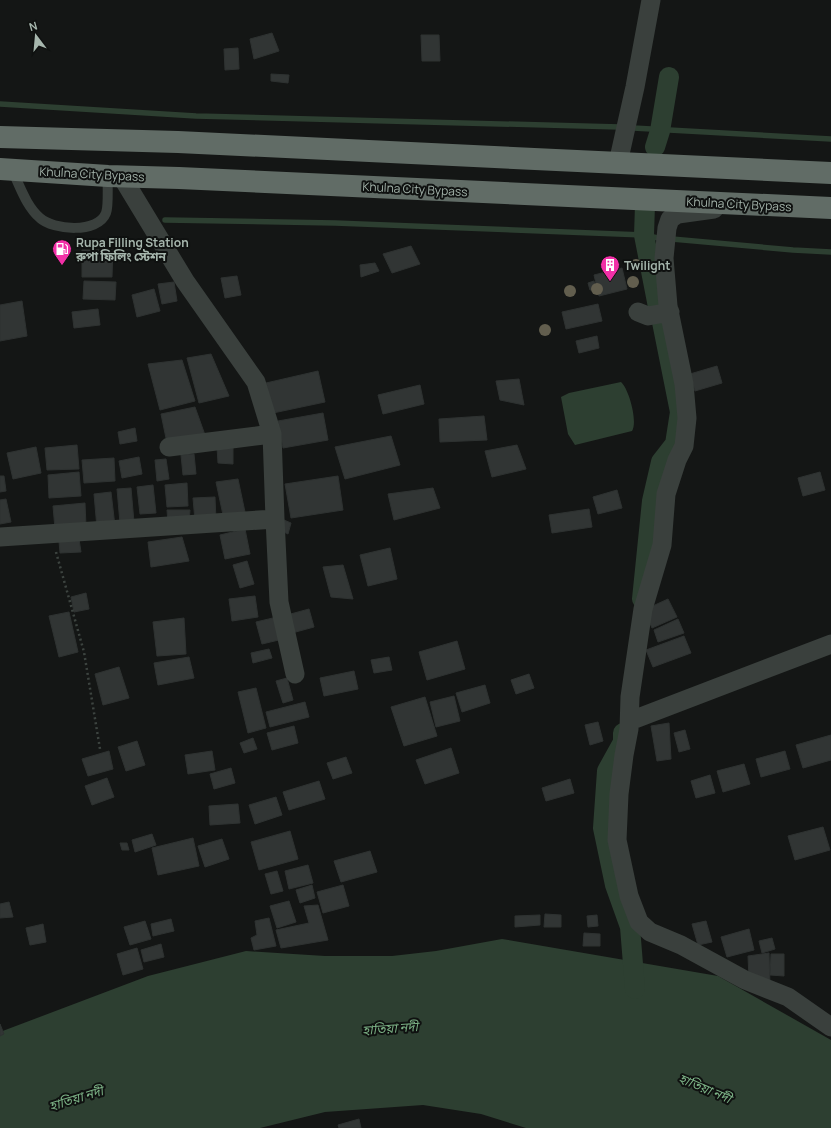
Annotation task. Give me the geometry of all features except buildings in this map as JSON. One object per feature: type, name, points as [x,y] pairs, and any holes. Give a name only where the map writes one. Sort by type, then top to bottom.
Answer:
[{"type":"highway","points":[[0,137],[178,142],[831,173]]},
{"type":"highway","name":"Khulna City Bypass","points":[[6,170],[115,177],[179,178],[831,208]]},
{"type":"street","points":[[618,163],[635,87],[651,0]]},
{"type":"street","points":[[115,177],[185,281],[256,382],[272,434],[279,602],[295,674]]},
{"type":"street","points":[[754,204],[678,214],[670,219],[667,228],[664,258],[670,312],[684,384],[687,418],[684,446],[677,460],[666,494],[662,545],[643,609],[630,697],[630,721],[619,794],[617,840],[629,896],[639,922],[650,932],[681,945],[745,980],[788,997],[831,1027]]},
{"type":"street","points":[[638,312],[648,316],[670,312]]},
{"type":"street","points":[[169,447],[272,434]]},
{"type":"street","points":[[0,537],[275,519]]},
{"type":"street","points":[[630,721],[831,644]]},
{"type":"lane","points":[[6,170],[38,217],[47,224],[62,228],[77,228],[100,221],[106,213],[115,177]]},
{"type":"path","points":[[51,534],[84,652],[100,749]]},
{"type":"water","points":[[621,382],[627,391],[632,406],[634,427],[632,431],[575,445],[568,434],[561,397],[569,393]]},
{"type":"water","name":"হাতিয়া নদী","points":[[502,939],[718,976],[831,1040],[831,1128],[526,1128],[481,1114],[423,1105],[325,1112],[260,1128],[0,1128],[0,1032],[148,976],[246,951],[325,956],[392,956],[436,951]]},
{"type":"waterway","points":[[655,147],[660,131],[669,77]]},
{"type":"waterway","points":[[0,104],[196,116],[620,127]]},
{"type":"waterway","points":[[633,128],[831,139]]},
{"type":"waterway","points":[[645,205],[644,235],[659,312]]},
{"type":"waterway","points":[[165,220],[335,223],[644,235],[658,238]]},
{"type":"waterway","points":[[672,239],[831,252]]},
{"type":"waterway","points":[[642,599],[652,501],[661,462],[675,444],[680,412],[661,317]]},
{"type":"waterway","points":[[623,733],[623,742],[607,771],[603,828],[615,885],[630,927],[635,989]]},
{"type":"place","name":"Rupa Filling Station রুপা ফিলিং স্টেশন","points":[[62,266]]},
{"type":"place","name":"Twilight","points":[[610,282]]}]
